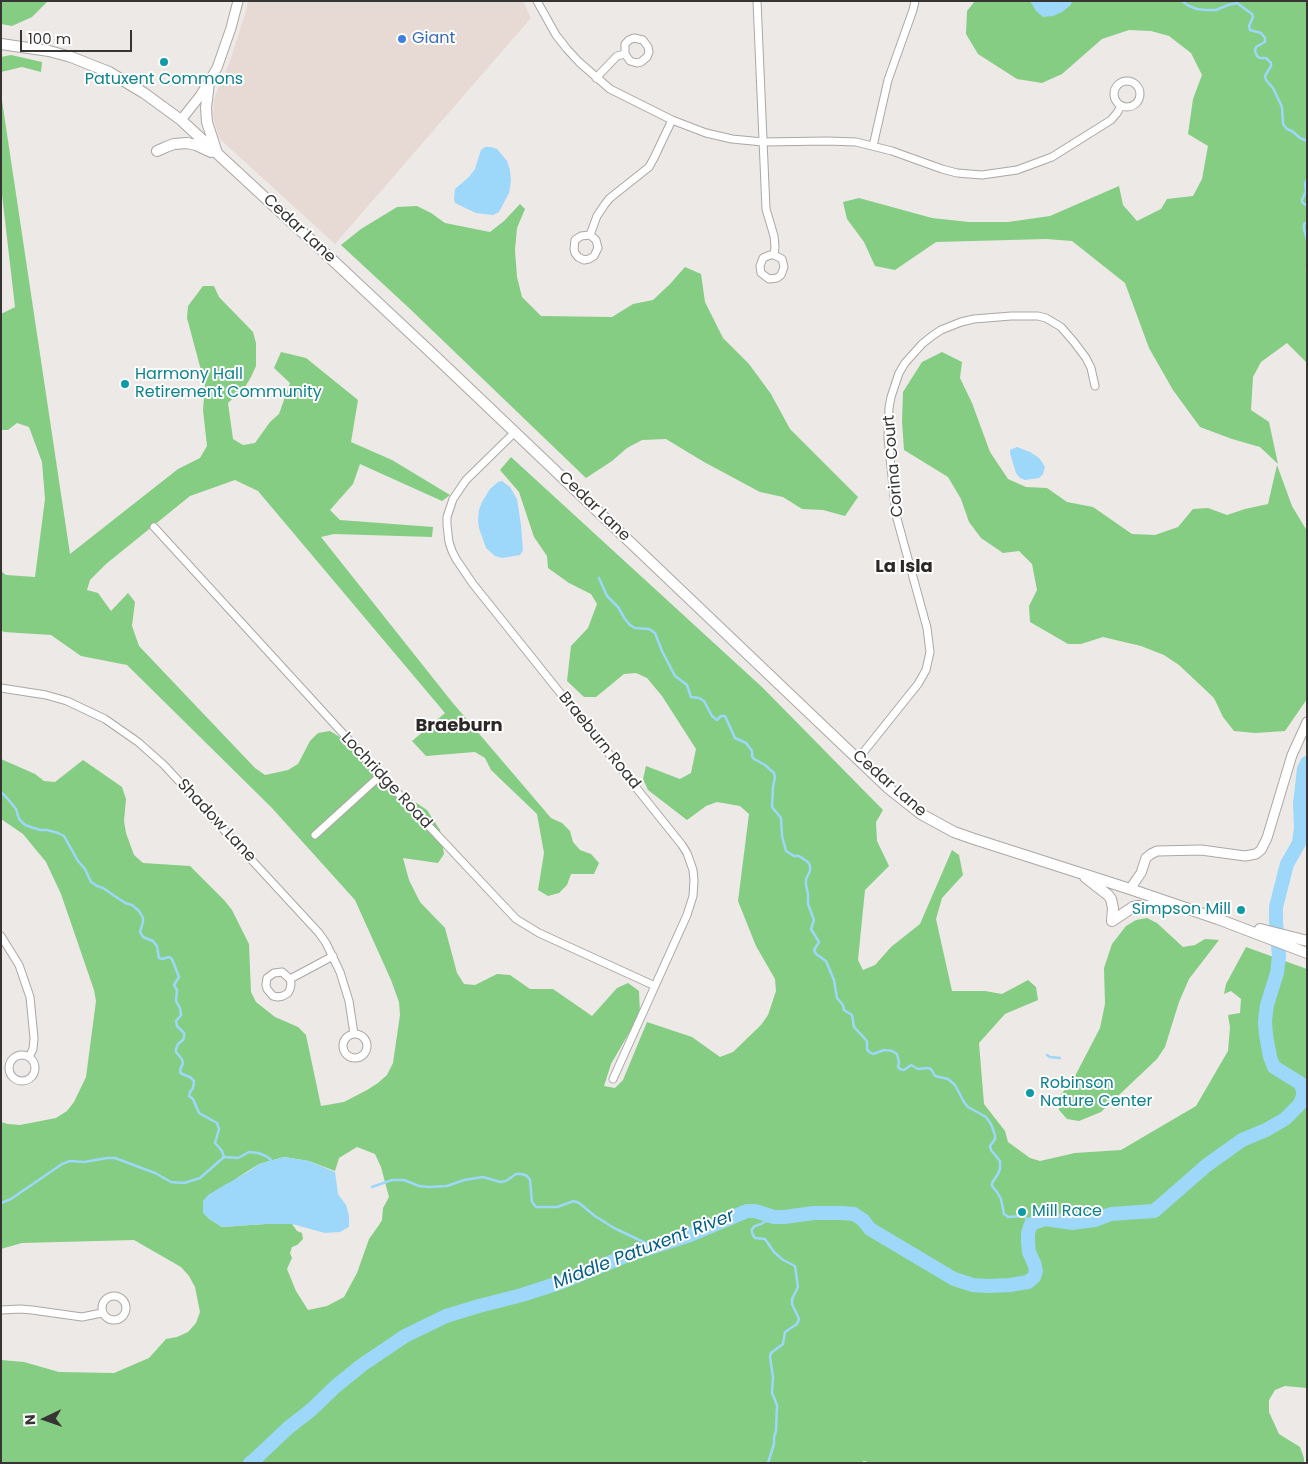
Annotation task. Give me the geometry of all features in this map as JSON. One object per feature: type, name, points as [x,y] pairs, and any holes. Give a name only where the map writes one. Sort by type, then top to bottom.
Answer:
[{"type":"main road","name":"Cedar Lane","points":[[1,44],[49,51],[108,72],[144,93],[181,120],[333,260],[858,759],[921,814],[936,823],[974,839],[1182,906],[1305,952]]},
{"type":"main road","points":[[209,82],[206,108],[207,122],[217,154]]},
{"type":"main road","points":[[158,152],[166,146],[186,144],[196,145],[217,154]]},
{"type":"main road","points":[[1081,874],[1111,899],[1113,908],[1112,921],[1133,907],[1182,906]]},
{"type":"main road","name":"Cedar Lane","points":[[1218,919],[1304,940]]},
{"type":"street","points":[[181,120],[200,96],[217,68],[238,1]]},
{"type":"street","points":[[536,1],[556,36],[579,62],[610,89],[672,120],[719,136],[762,142],[856,142],[957,173],[982,175],[1029,167],[1052,157],[1111,120],[1121,106]]},
{"type":"street","points":[[756,1],[766,209],[774,236],[774,255]]},
{"type":"street","points":[[873,146],[888,80],[915,1]]},
{"type":"street","points":[[596,78],[617,56],[624,54]]},
{"type":"street","points":[[590,235],[597,216],[610,198],[648,167],[672,120]]},
{"type":"street","name":"Corina Court","points":[[858,759],[918,684],[926,670],[930,652],[927,628],[898,522],[890,463],[888,438],[889,408],[894,385],[905,363],[922,344],[941,330],[956,324],[974,319],[1038,316],[1046,318],[1061,327],[1074,342],[1091,368],[1095,386]]},
{"type":"street","name":"Braeburn Road","points":[[515,432],[458,490],[449,508],[447,517],[449,542],[456,559],[473,584],[687,852],[693,870],[693,896],[687,915],[613,1079]]},
{"type":"street","name":"Lochridge Road","points":[[154,527],[380,775],[516,919],[539,933],[655,986]]},
{"type":"street","name":"Shadow Lane","points":[[1,688],[67,701],[104,719],[138,742],[164,765],[310,922],[326,943],[334,956],[345,985],[354,1034]]},
{"type":"street","points":[[1130,889],[1141,873],[1146,858],[1156,851],[1201,850],[1245,856],[1256,854],[1261,850],[1268,838],[1292,755],[1307,722]]},
{"type":"street","points":[[315,835],[380,775]]},
{"type":"street","points":[[1,936],[19,964],[30,997],[34,1038],[33,1048],[29,1057]]},
{"type":"street","points":[[290,979],[334,956]]},
{"type":"street","points":[[1,1310],[32,1310],[82,1317],[102,1313]]},
{"type":"shaded area","points":[[248,1],[523,1],[531,18],[335,244],[221,140],[218,134],[213,117],[214,98],[229,64]]},
{"type":"green space","points":[[1,1],[48,1],[32,17],[12,26],[1,24]]},
{"type":"green space","points":[[975,1],[1307,1],[1307,363],[1287,343],[1261,362],[1253,377],[1251,410],[1269,422],[1278,464],[1260,447],[1200,427],[1173,390],[1149,348],[1125,283],[1072,241],[1046,239],[936,242],[895,270],[875,266],[864,242],[847,219],[843,202],[859,198],[932,218],[969,222],[1008,222],[1050,216],[1119,186],[1123,205],[1137,221],[1161,209],[1167,199],[1193,196],[1202,179],[1208,146],[1188,134],[1193,99],[1202,75],[1191,53],[1169,36],[1151,31],[1129,30],[1102,39],[1062,74],[1042,83],[1017,79],[978,54],[966,34],[967,11]]},
{"type":"green space","points":[[11,55],[42,62],[41,72],[22,67],[1,72],[1,57]]},
{"type":"green space","points":[[1,94],[70,554],[178,469],[200,458],[207,446],[203,410],[205,385],[187,318],[188,306],[203,286],[214,286],[219,297],[253,332],[256,343],[256,366],[251,377],[245,387],[228,403],[233,439],[243,445],[255,443],[270,422],[279,414],[290,383],[274,368],[281,352],[306,358],[358,400],[351,442],[392,460],[450,495],[442,501],[360,464],[353,484],[330,510],[340,520],[433,527],[432,537],[334,534],[321,537],[452,702],[551,818],[562,823],[570,831],[573,842],[580,850],[591,854],[599,863],[594,874],[571,874],[567,885],[559,893],[548,896],[538,890],[544,853],[537,814],[491,770],[485,758],[475,752],[426,756],[412,741],[445,713],[258,491],[235,480],[190,496],[106,564],[90,580],[87,590],[98,593],[111,611],[128,593],[135,602],[132,626],[139,646],[255,768],[265,775],[288,770],[298,764],[310,741],[318,733],[330,731],[351,744],[378,777],[427,810],[440,830],[444,854],[438,863],[403,858],[409,880],[420,902],[445,928],[457,973],[464,984],[475,985],[497,974],[510,975],[530,989],[553,989],[592,1016],[617,988],[628,983],[639,991],[640,1014],[611,1064],[604,1086],[615,1088],[623,1080],[647,1022],[692,1037],[720,1057],[733,1052],[761,1025],[768,1015],[776,991],[775,979],[756,946],[738,901],[749,814],[740,806],[717,802],[706,806],[687,820],[648,790],[643,779],[646,766],[680,779],[691,773],[696,749],[662,696],[647,678],[636,673],[624,674],[596,697],[584,697],[567,681],[571,646],[588,628],[597,604],[591,594],[569,583],[548,568],[547,556],[534,537],[519,492],[500,470],[511,457],[763,688],[883,810],[876,822],[877,841],[889,866],[865,890],[858,960],[863,970],[875,965],[891,947],[920,924],[952,850],[959,855],[963,875],[942,898],[936,919],[952,991],[985,991],[1002,994],[1028,980],[1036,987],[1038,1000],[1005,1014],[979,1043],[984,1104],[1005,1131],[1008,1142],[1030,1158],[1040,1161],[1075,1153],[1121,1150],[1196,1106],[1228,1051],[1230,1027],[1228,1015],[1240,1013],[1241,999],[1231,991],[1224,994],[1226,984],[1246,947],[1307,969],[1307,1388],[1285,1386],[1275,1390],[1269,1400],[1269,1412],[1279,1434],[1300,1447],[1304,1463],[871,1463],[864,1461],[861,1463],[1,1463],[1,1360],[24,1362],[59,1372],[114,1373],[149,1358],[166,1339],[188,1332],[196,1323],[200,1312],[195,1287],[181,1267],[134,1240],[22,1243],[1,1249],[1,1122],[20,1125],[56,1118],[67,1111],[74,1102],[86,1077],[96,1001],[94,990],[61,894],[46,862],[23,834],[1,819],[1,759],[35,774],[44,781],[55,782],[83,760],[122,787],[126,799],[124,821],[126,833],[134,855],[143,863],[190,866],[232,910],[249,944],[251,992],[256,1002],[275,1017],[298,1027],[306,1035],[321,1106],[344,1102],[367,1090],[387,1075],[393,1063],[400,1015],[399,1002],[391,980],[355,900],[272,808],[127,665],[81,656],[51,635],[4,632],[1,630],[1,571],[6,575],[35,577],[45,499],[42,462],[29,427],[17,423],[8,430],[1,430],[1,314],[15,307],[1,186]],"holes":[[[357,1147],[375,1154],[381,1167],[389,1197],[383,1208],[382,1220],[369,1239],[357,1273],[344,1297],[327,1306],[308,1310],[296,1291],[287,1269],[292,1258],[290,1253],[292,1247],[303,1239],[302,1233],[297,1231],[292,1224],[222,1227],[208,1218],[237,1178],[259,1164],[284,1157],[309,1161],[335,1171],[339,1158]]]},
{"type":"green space","points":[[520,204],[525,209],[517,228],[515,250],[517,277],[522,297],[541,316],[612,317],[633,304],[653,300],[685,267],[701,274],[705,302],[723,338],[749,364],[771,394],[790,429],[858,497],[845,516],[823,510],[802,509],[783,497],[760,492],[666,439],[642,440],[627,448],[612,461],[586,478],[341,245],[361,229],[397,207],[417,206],[445,223],[490,232],[504,221]]},
{"type":"green space","points":[[942,352],[962,362],[960,378],[972,403],[990,452],[1008,479],[1026,487],[1047,488],[1067,502],[1093,507],[1132,534],[1155,535],[1178,527],[1193,509],[1208,508],[1227,515],[1268,504],[1277,465],[1292,506],[1307,531],[1307,699],[1285,731],[1255,733],[1234,731],[1223,717],[1214,698],[1179,665],[1164,655],[1141,646],[1103,637],[1081,644],[1068,644],[1030,622],[1029,606],[1037,590],[1032,564],[1019,551],[1003,553],[981,538],[969,522],[961,499],[948,477],[904,450],[902,422],[903,392],[922,362]]},
{"type":"green space","points":[[1147,918],[1157,923],[1183,947],[1195,945],[1205,939],[1219,940],[1189,979],[1179,1002],[1165,1047],[1157,1059],[1101,1112],[1079,1121],[1067,1119],[1059,1110],[1058,1098],[1073,1080],[1100,1028],[1105,1004],[1104,968],[1112,944],[1126,926],[1136,920]]},
{"type":"water","points":[[1030,1],[1072,1],[1071,5],[1062,12],[1053,16],[1043,17],[1036,11]]},
{"type":"water","points":[[485,147],[497,149],[507,161],[510,170],[509,193],[499,212],[493,215],[476,213],[455,203],[454,199],[455,189],[475,169],[481,150]]},
{"type":"water","points":[[1017,447],[1030,452],[1042,462],[1045,467],[1043,474],[1039,478],[1025,480],[1016,473],[1010,450]]},
{"type":"water","points":[[502,481],[510,487],[517,499],[523,550],[520,555],[502,558],[495,556],[486,548],[478,520],[482,502],[490,489]]},
{"type":"water","points":[[284,1157],[309,1161],[335,1172],[338,1194],[346,1205],[349,1216],[349,1227],[340,1232],[325,1233],[292,1224],[222,1227],[203,1213],[203,1201],[208,1195],[259,1164]]},
{"type":"waterway","points":[[1182,1],[1189,6],[1205,10],[1216,10],[1237,3],[1252,14],[1250,30],[1261,33],[1265,38],[1265,42],[1256,47],[1255,51],[1257,56],[1266,58],[1271,63],[1265,76],[1282,107],[1283,124],[1287,129],[1307,141]]},
{"type":"waterway","points":[[1307,179],[1305,184],[1306,191],[1302,200],[1307,206]]},
{"type":"waterway","points":[[1307,222],[1304,224],[1307,240]]},
{"type":"waterway","points":[[599,578],[607,596],[618,607],[630,625],[635,628],[649,629],[655,633],[675,676],[687,685],[691,697],[704,701],[712,716],[717,720],[721,716],[725,716],[735,738],[746,743],[752,751],[754,759],[774,773],[772,807],[781,818],[782,836],[786,851],[794,856],[799,856],[808,862],[810,866],[806,879],[808,904],[814,920],[811,929],[819,942],[814,950],[816,954],[826,961],[834,980],[837,998],[843,1005],[844,1010],[852,1015],[854,1027],[867,1041],[869,1052],[873,1054],[884,1050],[892,1051],[897,1054],[898,1067],[900,1069],[904,1070],[911,1065],[918,1069],[931,1069],[935,1076],[948,1079],[955,1085],[968,1107],[986,1117],[995,1135],[995,1139],[990,1146],[991,1150],[1000,1161],[1000,1169],[992,1186],[1001,1199],[1004,1214],[1008,1217],[1024,1216],[1031,1224]]},
{"type":"waterway","name":"Middle Patuxent River","points":[[250,1463],[336,1386],[362,1365],[405,1336],[446,1316],[562,1282],[628,1255],[690,1235],[747,1211],[755,1211],[774,1217],[814,1213],[854,1214],[863,1220],[870,1229],[954,1279],[973,1285],[988,1286],[1028,1282],[1034,1277],[1036,1271],[1029,1252],[1028,1242],[1031,1224],[1045,1219],[1072,1223],[1095,1220],[1111,1214],[1154,1211],[1207,1165],[1242,1140],[1266,1130],[1285,1119],[1300,1104],[1303,1096],[1300,1083],[1274,1067],[1270,1057],[1265,1021],[1267,1005],[1277,973],[1279,956],[1276,907],[1287,864],[1299,843],[1301,828],[1300,804],[1304,769],[1307,763]]},
{"type":"waterway","points":[[1,792],[16,809],[19,819],[25,825],[64,836],[91,882],[125,903],[132,905],[139,911],[143,918],[140,932],[143,937],[153,941],[157,946],[159,958],[169,957],[172,959],[179,977],[174,985],[177,990],[176,1001],[181,1015],[176,1021],[177,1026],[184,1033],[183,1040],[176,1049],[183,1064],[180,1072],[194,1081],[189,1096],[193,1099],[199,1113],[217,1123],[219,1129],[215,1143],[222,1151],[224,1157]]},
{"type":"waterway","points":[[1047,1055],[1060,1058]]},
{"type":"waterway","points":[[1,1203],[11,1199],[62,1164],[70,1161],[84,1162],[115,1158],[155,1173],[171,1182],[184,1183],[200,1178],[224,1157],[238,1158],[249,1152],[258,1153],[266,1156],[272,1163]]},
{"type":"waterway","points":[[372,1187],[392,1180],[404,1180],[419,1186],[429,1187],[447,1186],[464,1180],[483,1177],[500,1182],[506,1181],[516,1174],[522,1174],[530,1180],[532,1202],[536,1207],[557,1207],[574,1201],[614,1228],[654,1247]]},
{"type":"waterway","points":[[768,1463],[774,1444],[777,1405],[772,1393],[773,1377],[770,1357],[771,1353],[783,1344],[785,1332],[797,1324],[799,1319],[792,1304],[792,1299],[798,1287],[795,1266],[783,1260],[774,1252],[765,1239],[755,1238],[752,1233],[752,1229],[755,1226],[774,1217]]},
{"type":"waterway","points":[[261,1454],[262,1463]]},
{"type":"place","name":"Giant","points":[[402,39]]},
{"type":"place","name":"Patuxent Commons","points":[[164,62]]},
{"type":"place","name":"Harmony Hall Retirement Community","points":[[125,384]]},
{"type":"place","name":"Simpson Mill","points":[[1241,910]]},
{"type":"place","name":"Robinson Nature Center","points":[[1030,1093]]},
{"type":"place","name":"Mill Race","points":[[1022,1212]]},
{"type":"district","name":"La Isla","points":[[904,567]]},
{"type":"district","name":"Braeburn","points":[[459,726]]}]
